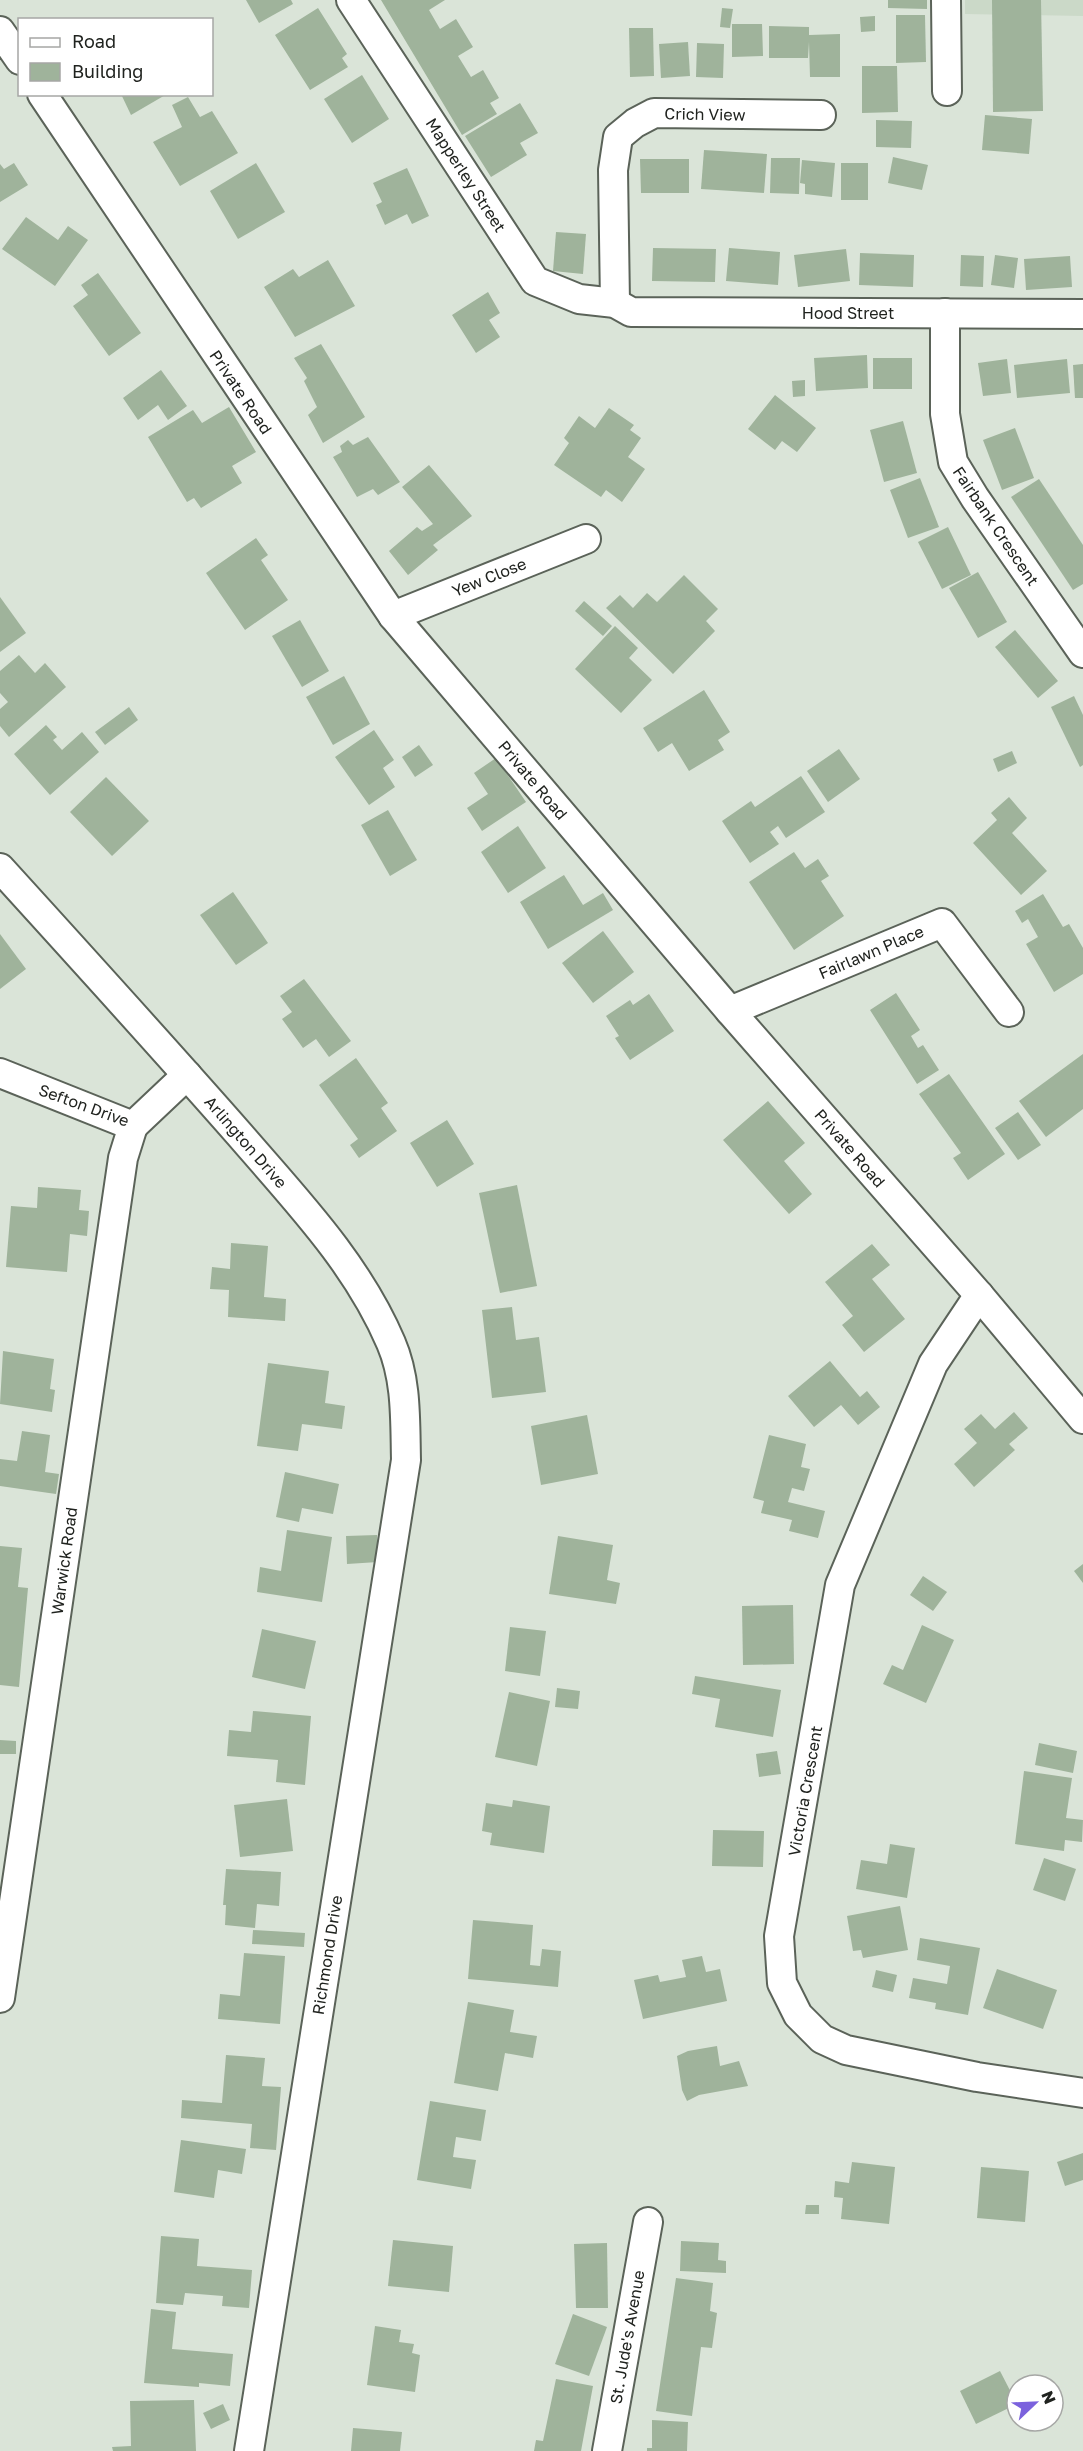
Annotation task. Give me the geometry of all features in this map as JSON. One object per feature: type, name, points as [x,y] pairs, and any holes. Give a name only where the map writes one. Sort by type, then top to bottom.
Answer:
[{"type":"street","name":"Mapperley Street","points":[[351,0],[535,281],[579,299],[615,303]]},
{"type":"street","points":[[946,0],[947,91]]},
{"type":"street","points":[[0,31],[18,57]]},
{"type":"street","name":"Private Road","points":[[43,96],[393,616],[730,1011],[979,1295],[1083,1419]]},
{"type":"street","name":"Crich View","points":[[615,303],[613,170],[618,137],[635,123],[654,113],[821,115]]},
{"type":"street","name":"Hood Street","points":[[615,303],[632,312],[1083,314]]},
{"type":"street","name":"Fairbank Crescent","points":[[945,313],[945,414],[952,462],[1083,653]]},
{"type":"street","name":"Yew Close","points":[[393,616],[586,539]]},
{"type":"street","name":"Arlington Drive","points":[[0,868],[187,1075],[327,1235],[365,1291],[392,1345],[404,1390],[406,1460]]},
{"type":"street","name":"Fairlawn Place","points":[[730,1011],[942,923],[1009,1012]]},
{"type":"street","name":"Sefton Drive","points":[[0,1073],[133,1126],[187,1075]]},
{"type":"street","name":"Warwick Road","points":[[0,1998],[123,1158],[133,1126]]},
{"type":"street","name":"Victoria Crescent","points":[[979,1295],[933,1364],[840,1585],[779,1936],[782,1983],[798,2015],[822,2039],[846,2050],[977,2077],[1083,2093]]},
{"type":"street","name":"Richmond Drive","points":[[249,2451],[406,1460]]},
{"type":"street","name":"St. Jude's Avenue","points":[[607,2451],[648,2222]]},
{"type":"shaded area","points":[[965,0],[1083,0],[1083,16],[965,14]]},
{"type":"building","points":[[246,0],[291,0],[293,4],[259,23]]},
{"type":"building","points":[[381,0],[445,0],[429,10],[440,29],[456,19],[473,47],[458,56],[471,77],[483,70],[499,98],[490,103],[497,114],[462,135]]},
{"type":"building","points":[[888,0],[927,0],[927,9],[888,8]]},
{"type":"building","points":[[992,0],[1041,0],[1043,111],[993,112]]},
{"type":"building","points":[[318,8],[347,54],[342,58],[348,67],[310,90],[275,35]]},
{"type":"building","points":[[722,8],[733,9],[730,28],[720,27]]},
{"type":"building","points":[[896,15],[925,15],[926,62],[896,63]]},
{"type":"building","points":[[875,16],[875,31],[861,32],[860,17]]},
{"type":"building","points":[[732,24],[762,24],[763,56],[732,57]]},
{"type":"building","points":[[769,26],[809,27],[809,35],[840,34],[840,77],[810,77],[809,42],[808,58],[769,58]]},
{"type":"building","points":[[629,28],[653,28],[654,76],[630,77]]},
{"type":"building","points":[[688,42],[690,76],[661,78],[659,44]]},
{"type":"building","points":[[697,43],[724,44],[723,78],[696,77]]},
{"type":"building","points":[[862,66],[897,66],[898,112],[862,113]]},
{"type":"building","points":[[362,75],[389,119],[352,143],[324,99]]},
{"type":"building","points":[[122,96],[164,96],[131,115]]},
{"type":"building","points":[[188,97],[200,117],[212,111],[238,153],[180,186],[153,142],[182,127],[172,105]]},
{"type":"building","points":[[520,103],[538,133],[520,143],[527,155],[491,177],[465,136]]},
{"type":"building","points":[[985,115],[1032,119],[1029,154],[982,150]]},
{"type":"building","points":[[876,120],[912,121],[911,148],[876,147]]},
{"type":"building","points":[[704,150],[767,154],[764,193],[701,189]]},
{"type":"building","points":[[893,157],[928,165],[922,190],[888,183]]},
{"type":"building","points":[[771,158],[800,158],[799,194],[770,193]]},
{"type":"building","points":[[640,159],[689,159],[689,193],[641,193]]},
{"type":"building","points":[[802,160],[835,163],[832,197],[805,194],[805,184],[800,183]]},
{"type":"building","points":[[14,163],[28,185],[0,202],[0,164],[4,169]]},
{"type":"building","points":[[256,163],[285,212],[238,239],[210,191]]},
{"type":"building","points":[[841,163],[868,163],[868,200],[841,200]]},
{"type":"building","points":[[407,168],[429,216],[412,224],[407,214],[385,225],[376,205],[382,202],[373,183]]},
{"type":"building","points":[[26,217],[58,240],[68,226],[88,240],[55,286],[2,249]]},
{"type":"building","points":[[556,232],[586,234],[583,274],[553,271]]},
{"type":"building","points":[[653,248],[716,249],[715,282],[652,281]]},
{"type":"building","points":[[729,248],[780,252],[778,285],[726,281]]},
{"type":"building","points":[[846,249],[850,281],[798,287],[794,255]]},
{"type":"building","points":[[860,253],[914,255],[913,287],[859,285]]},
{"type":"building","points":[[961,255],[984,256],[983,287],[960,286]]},
{"type":"building","points":[[995,255],[1018,258],[1014,288],[991,285]]},
{"type":"building","points":[[1070,256],[1072,287],[1026,290],[1024,259]]},
{"type":"building","points":[[328,260],[355,306],[295,337],[264,287],[293,269],[299,277]]},
{"type":"building","points":[[98,273],[141,333],[109,356],[73,306],[88,295],[81,285]]},
{"type":"building","points":[[488,292],[500,313],[489,320],[500,337],[476,353],[452,315]]},
{"type":"building","points":[[321,344],[365,417],[323,443],[308,415],[317,407],[304,381],[307,378],[294,358]]},
{"type":"building","points":[[867,355],[868,388],[816,391],[814,358]]},
{"type":"building","points":[[873,358],[912,358],[912,389],[873,389]]},
{"type":"building","points":[[1007,359],[1011,393],[983,396],[978,363]]},
{"type":"building","points":[[1067,359],[1070,393],[1017,398],[1014,365]]},
{"type":"building","points":[[1083,364],[1083,398],[1075,398],[1073,365]]},
{"type":"building","points":[[161,370],[187,406],[168,420],[158,405],[138,420],[123,398]]},
{"type":"building","points":[[805,380],[805,396],[793,397],[792,381]]},
{"type":"building","points":[[775,395],[816,428],[797,452],[782,441],[775,450],[748,429]]},
{"type":"building","points":[[229,407],[256,452],[232,466],[242,483],[201,508],[194,498],[187,502],[148,437],[193,410],[202,423]]},
{"type":"building","points":[[609,408],[634,425],[630,430],[641,438],[628,457],[645,469],[622,502],[606,490],[601,497],[554,465],[569,443],[564,438],[579,416],[595,428]]},
{"type":"building","points":[[903,421],[917,473],[884,482],[870,430]]},
{"type":"building","points":[[1015,428],[1034,478],[1002,490],[983,440]]},
{"type":"building","points":[[368,437],[400,482],[378,495],[373,489],[357,497],[333,457],[342,452],[340,446],[348,440],[353,445]]},
{"type":"building","points":[[429,465],[472,516],[433,545],[438,550],[408,575],[389,551],[417,527],[422,531],[433,524],[402,487]]},
{"type":"building","points":[[920,478],[939,527],[908,538],[890,490]]},
{"type":"building","points":[[1039,479],[1083,545],[1083,584],[1073,590],[1011,497]]},
{"type":"building","points":[[948,527],[971,575],[942,589],[918,542]]},
{"type":"building","points":[[256,538],[268,555],[261,560],[288,600],[245,630],[206,573]]},
{"type":"building","points":[[978,572],[1007,622],[978,638],[949,588]]},
{"type":"building","points":[[684,575],[718,609],[706,621],[715,631],[673,674],[606,608],[620,595],[633,608],[647,593],[657,602]]},
{"type":"building","points":[[0,597],[26,633],[0,652]]},
{"type":"building","points":[[584,601],[612,626],[603,636],[575,611]]},
{"type":"building","points":[[300,620],[329,671],[302,687],[272,636]]},
{"type":"building","points":[[615,626],[638,648],[629,658],[652,680],[621,713],[575,669]]},
{"type":"building","points":[[1015,630],[1058,681],[1038,698],[995,647]]},
{"type":"building","points":[[19,655],[35,673],[45,663],[66,687],[9,737],[0,726],[0,709],[8,702],[0,693],[0,671]]},
{"type":"building","points":[[344,676],[370,724],[333,745],[306,697]]},
{"type":"building","points":[[704,690],[730,732],[718,740],[724,750],[689,771],[672,743],[658,752],[643,728]]},
{"type":"building","points":[[1074,696],[1083,715],[1083,765],[1080,767],[1051,707]]},
{"type":"building","points":[[129,707],[138,720],[105,745],[95,732]]},
{"type":"building","points":[[46,725],[57,737],[53,740],[62,750],[82,732],[99,752],[50,795],[14,754]]},
{"type":"building","points":[[374,730],[394,760],[383,768],[395,787],[369,805],[335,757]]},
{"type":"building","points":[[419,745],[433,765],[415,777],[402,757]]},
{"type":"building","points":[[839,749],[860,779],[828,802],[807,771]]},
{"type":"building","points":[[1012,751],[1017,763],[998,772],[993,759]]},
{"type":"building","points":[[496,758],[526,802],[482,831],[467,808],[488,794],[474,773]]},
{"type":"building","points":[[801,776],[825,812],[786,838],[778,826],[770,832],[779,844],[750,863],[722,821],[751,801],[755,807]]},
{"type":"building","points":[[106,777],[149,821],[112,856],[70,812]]},
{"type":"building","points":[[1009,797],[1027,818],[1012,833],[1047,871],[1021,895],[973,843],[997,820],[991,813]]},
{"type":"building","points":[[388,810],[417,860],[390,876],[361,825]]},
{"type":"building","points":[[518,826],[546,868],[508,893],[481,852]]},
{"type":"building","points":[[794,852],[805,868],[818,859],[829,876],[821,881],[844,916],[794,950],[749,882]]},
{"type":"building","points":[[564,875],[583,905],[603,893],[613,910],[548,949],[520,902]]},
{"type":"building","points":[[233,892],[268,943],[236,965],[200,915]]},
{"type":"building","points":[[1043,894],[1063,927],[1069,924],[1083,948],[1083,974],[1054,992],[1026,944],[1038,937],[1028,919],[1022,923],[1015,911]]},
{"type":"building","points":[[603,931],[634,972],[593,1003],[562,963]]},
{"type":"building","points":[[0,934],[26,969],[0,989]]},
{"type":"building","points":[[304,979],[351,1041],[329,1057],[316,1039],[303,1048],[282,1019],[292,1012],[280,996]]},
{"type":"building","points":[[896,993],[920,1030],[911,1036],[918,1048],[923,1045],[939,1070],[917,1084],[870,1010]]},
{"type":"building","points":[[649,994],[674,1031],[630,1060],[615,1038],[619,1036],[606,1016],[630,1000],[633,1005]]},
{"type":"building","points":[[1083,1054],[1083,1109],[1046,1137],[1019,1101]]},
{"type":"building","points":[[356,1058],[388,1103],[381,1108],[397,1131],[359,1158],[350,1145],[358,1139],[319,1085]]},
{"type":"building","points":[[949,1074],[1005,1154],[968,1180],[953,1158],[961,1153],[919,1094]]},
{"type":"building","points":[[768,1101],[805,1143],[784,1161],[812,1194],[789,1214],[723,1140]]},
{"type":"building","points":[[1018,1112],[1041,1145],[1018,1160],[995,1128]]},
{"type":"building","points":[[447,1120],[474,1164],[437,1187],[410,1143]]},
{"type":"building","points":[[517,1185],[537,1286],[500,1293],[479,1193]]},
{"type":"building","points":[[38,1187],[81,1190],[79,1210],[89,1211],[87,1236],[70,1234],[67,1272],[6,1267],[11,1206],[37,1208]]},
{"type":"building","points":[[231,1243],[268,1246],[264,1297],[286,1299],[285,1321],[228,1317],[229,1290],[210,1289],[212,1267],[230,1269]]},
{"type":"building","points":[[872,1244],[890,1265],[872,1279],[905,1319],[864,1352],[842,1325],[853,1316],[825,1282]]},
{"type":"building","points":[[512,1307],[516,1340],[539,1337],[546,1392],[492,1398],[482,1310]]},
{"type":"building","points":[[3,1351],[54,1359],[50,1389],[55,1390],[52,1412],[0,1404]]},
{"type":"building","points":[[830,1361],[860,1397],[867,1391],[880,1407],[858,1425],[841,1405],[814,1427],[788,1396]]},
{"type":"building","points":[[268,1363],[329,1371],[325,1403],[345,1406],[342,1429],[302,1424],[298,1451],[257,1446]]},
{"type":"building","points":[[1014,1412],[1028,1428],[1009,1444],[1015,1450],[974,1487],[954,1464],[977,1443],[964,1429],[981,1414],[995,1429]]},
{"type":"building","points":[[587,1415],[598,1474],[541,1485],[531,1426]]},
{"type":"building","points":[[22,1431],[50,1435],[45,1472],[59,1474],[56,1494],[0,1486],[0,1459],[17,1461]]},
{"type":"building","points":[[769,1435],[806,1444],[801,1467],[810,1469],[804,1491],[792,1488],[788,1502],[825,1511],[818,1538],[789,1531],[792,1520],[761,1513],[764,1501],[753,1498]]},
{"type":"building","points":[[285,1472],[339,1484],[333,1514],[302,1508],[299,1522],[276,1517]]},
{"type":"building","points":[[287,1530],[332,1537],[322,1602],[257,1592],[260,1567],[281,1571]]},
{"type":"building","points":[[377,1535],[378,1562],[347,1564],[346,1536]]},
{"type":"building","points":[[558,1536],[613,1545],[607,1580],[620,1583],[616,1604],[549,1594]]},
{"type":"building","points":[[0,1546],[22,1548],[18,1587],[28,1588],[19,1687],[0,1685]]},
{"type":"building","points":[[1083,1564],[1083,1583],[1074,1571]]},
{"type":"building","points":[[923,1576],[947,1592],[933,1611],[910,1595]]},
{"type":"building","points":[[793,1605],[794,1664],[743,1665],[742,1606]]},
{"type":"building","points":[[922,1625],[954,1640],[926,1703],[883,1684],[892,1665],[903,1670]]},
{"type":"building","points":[[510,1627],[546,1631],[540,1676],[505,1671]]},
{"type":"building","points":[[262,1629],[316,1641],[305,1689],[252,1677]]},
{"type":"building","points":[[695,1676],[781,1690],[773,1737],[715,1727],[720,1699],[692,1694]]},
{"type":"building","points":[[557,1688],[580,1691],[578,1709],[555,1707]]},
{"type":"building","points":[[509,1692],[550,1701],[537,1766],[495,1757]]},
{"type":"building","points":[[253,1711],[311,1716],[305,1785],[276,1782],[278,1760],[227,1756],[229,1730],[251,1732]]},
{"type":"building","points":[[0,1740],[16,1741],[16,1754],[0,1754]]},
{"type":"building","points":[[1039,1743],[1077,1751],[1073,1773],[1035,1765]]},
{"type":"building","points":[[777,1751],[781,1774],[759,1777],[756,1754]]},
{"type":"building","points":[[1024,1771],[1072,1778],[1066,1818],[1083,1820],[1082,1842],[1065,1840],[1064,1851],[1015,1844]]},
{"type":"building","points":[[287,1799],[293,1851],[240,1857],[234,1805]]},
{"type":"building","points":[[513,1800],[550,1806],[544,1853],[490,1845],[492,1833],[482,1831],[486,1803],[512,1807]]},
{"type":"building","points":[[713,1830],[764,1831],[763,1867],[712,1866]]},
{"type":"building","points":[[890,1844],[915,1848],[907,1898],[856,1889],[861,1860],[887,1864]]},
{"type":"building","points":[[1044,1858],[1076,1869],[1065,1901],[1033,1890]]},
{"type":"building","points":[[226,1869],[281,1872],[279,1906],[257,1904],[255,1928],[225,1925],[226,1905],[223,1905]]},
{"type":"building","points":[[900,1906],[908,1950],[863,1958],[861,1950],[853,1951],[847,1916]]},
{"type":"building","points":[[473,1920],[533,1925],[530,1965],[540,1966],[542,1949],[561,1951],[558,1987],[468,1979]]},
{"type":"building","points":[[253,1930],[305,1933],[304,1947],[252,1944]]},
{"type":"building","points":[[920,1938],[980,1948],[968,2015],[935,2009],[936,2003],[909,1998],[913,1978],[947,1984],[950,1966],[917,1960]]},
{"type":"building","points":[[244,1953],[285,1956],[280,2024],[218,2019],[220,1994],[240,1996]]},
{"type":"building","points":[[702,1956],[706,1972],[720,1969],[727,2001],[643,2019],[634,1980],[658,1975],[660,1982],[686,1977],[682,1960]]},
{"type":"building","points":[[997,1969],[1057,1990],[1043,2029],[983,2008]]},
{"type":"building","points":[[876,1970],[897,1975],[893,1992],[872,1987]]},
{"type":"building","points":[[468,2002],[514,2010],[510,2032],[537,2036],[533,2058],[505,2053],[498,2091],[454,2083]]},
{"type":"building","points":[[717,2046],[720,2066],[739,2061],[748,2086],[699,2095],[687,2101],[682,2090],[677,2056],[688,2051]]},
{"type":"building","points":[[226,2055],[265,2058],[262,2086],[281,2087],[276,2150],[250,2148],[252,2124],[181,2118],[182,2100],[222,2103]]},
{"type":"building","points":[[430,2101],[486,2110],[481,2141],[456,2137],[453,2157],[476,2160],[471,2189],[417,2180]]},
{"type":"building","points":[[181,2140],[246,2149],[242,2174],[218,2170],[214,2198],[174,2192]]},
{"type":"building","points":[[1083,2153],[1083,2180],[1065,2186],[1057,2162]]},
{"type":"building","points":[[852,2162],[895,2167],[889,2224],[841,2219],[843,2198],[834,2197],[835,2181],[849,2183]]},
{"type":"building","points":[[981,2167],[1029,2171],[1025,2222],[977,2218]]},
{"type":"building","points":[[806,2205],[819,2205],[819,2214],[805,2214]]},
{"type":"building","points":[[161,2236],[199,2239],[197,2266],[252,2270],[249,2308],[222,2306],[223,2296],[185,2293],[183,2305],[156,2303]]},
{"type":"building","points":[[393,2240],[453,2246],[449,2292],[388,2286]]},
{"type":"building","points":[[681,2241],[719,2243],[718,2260],[726,2261],[726,2273],[680,2271]]},
{"type":"building","points":[[607,2243],[608,2308],[576,2308],[574,2244]]},
{"type":"building","points":[[676,2278],[713,2283],[710,2311],[717,2313],[712,2348],[701,2347],[692,2416],[656,2411]]},
{"type":"building","points":[[151,2309],[176,2312],[172,2349],[233,2354],[230,2386],[199,2383],[199,2387],[144,2383]]},
{"type":"building","points":[[573,2314],[607,2327],[589,2376],[555,2364]]},
{"type":"building","points":[[375,2326],[401,2330],[399,2342],[414,2344],[412,2353],[420,2355],[415,2392],[367,2385]]},
{"type":"building","points":[[1000,2371],[1005,2381],[1005,2410],[976,2424],[960,2391]]},
{"type":"building","points":[[556,2379],[593,2386],[581,2451],[534,2451],[536,2440],[543,2441]]},
{"type":"building","points":[[194,2400],[196,2451],[113,2451],[112,2447],[131,2446],[130,2401]]},
{"type":"building","points":[[223,2404],[230,2420],[211,2429],[203,2413]]},
{"type":"building","points":[[652,2420],[688,2422],[687,2451],[647,2451],[647,2448],[652,2448]]},
{"type":"building","points":[[353,2428],[402,2432],[400,2451],[351,2451]]}]
